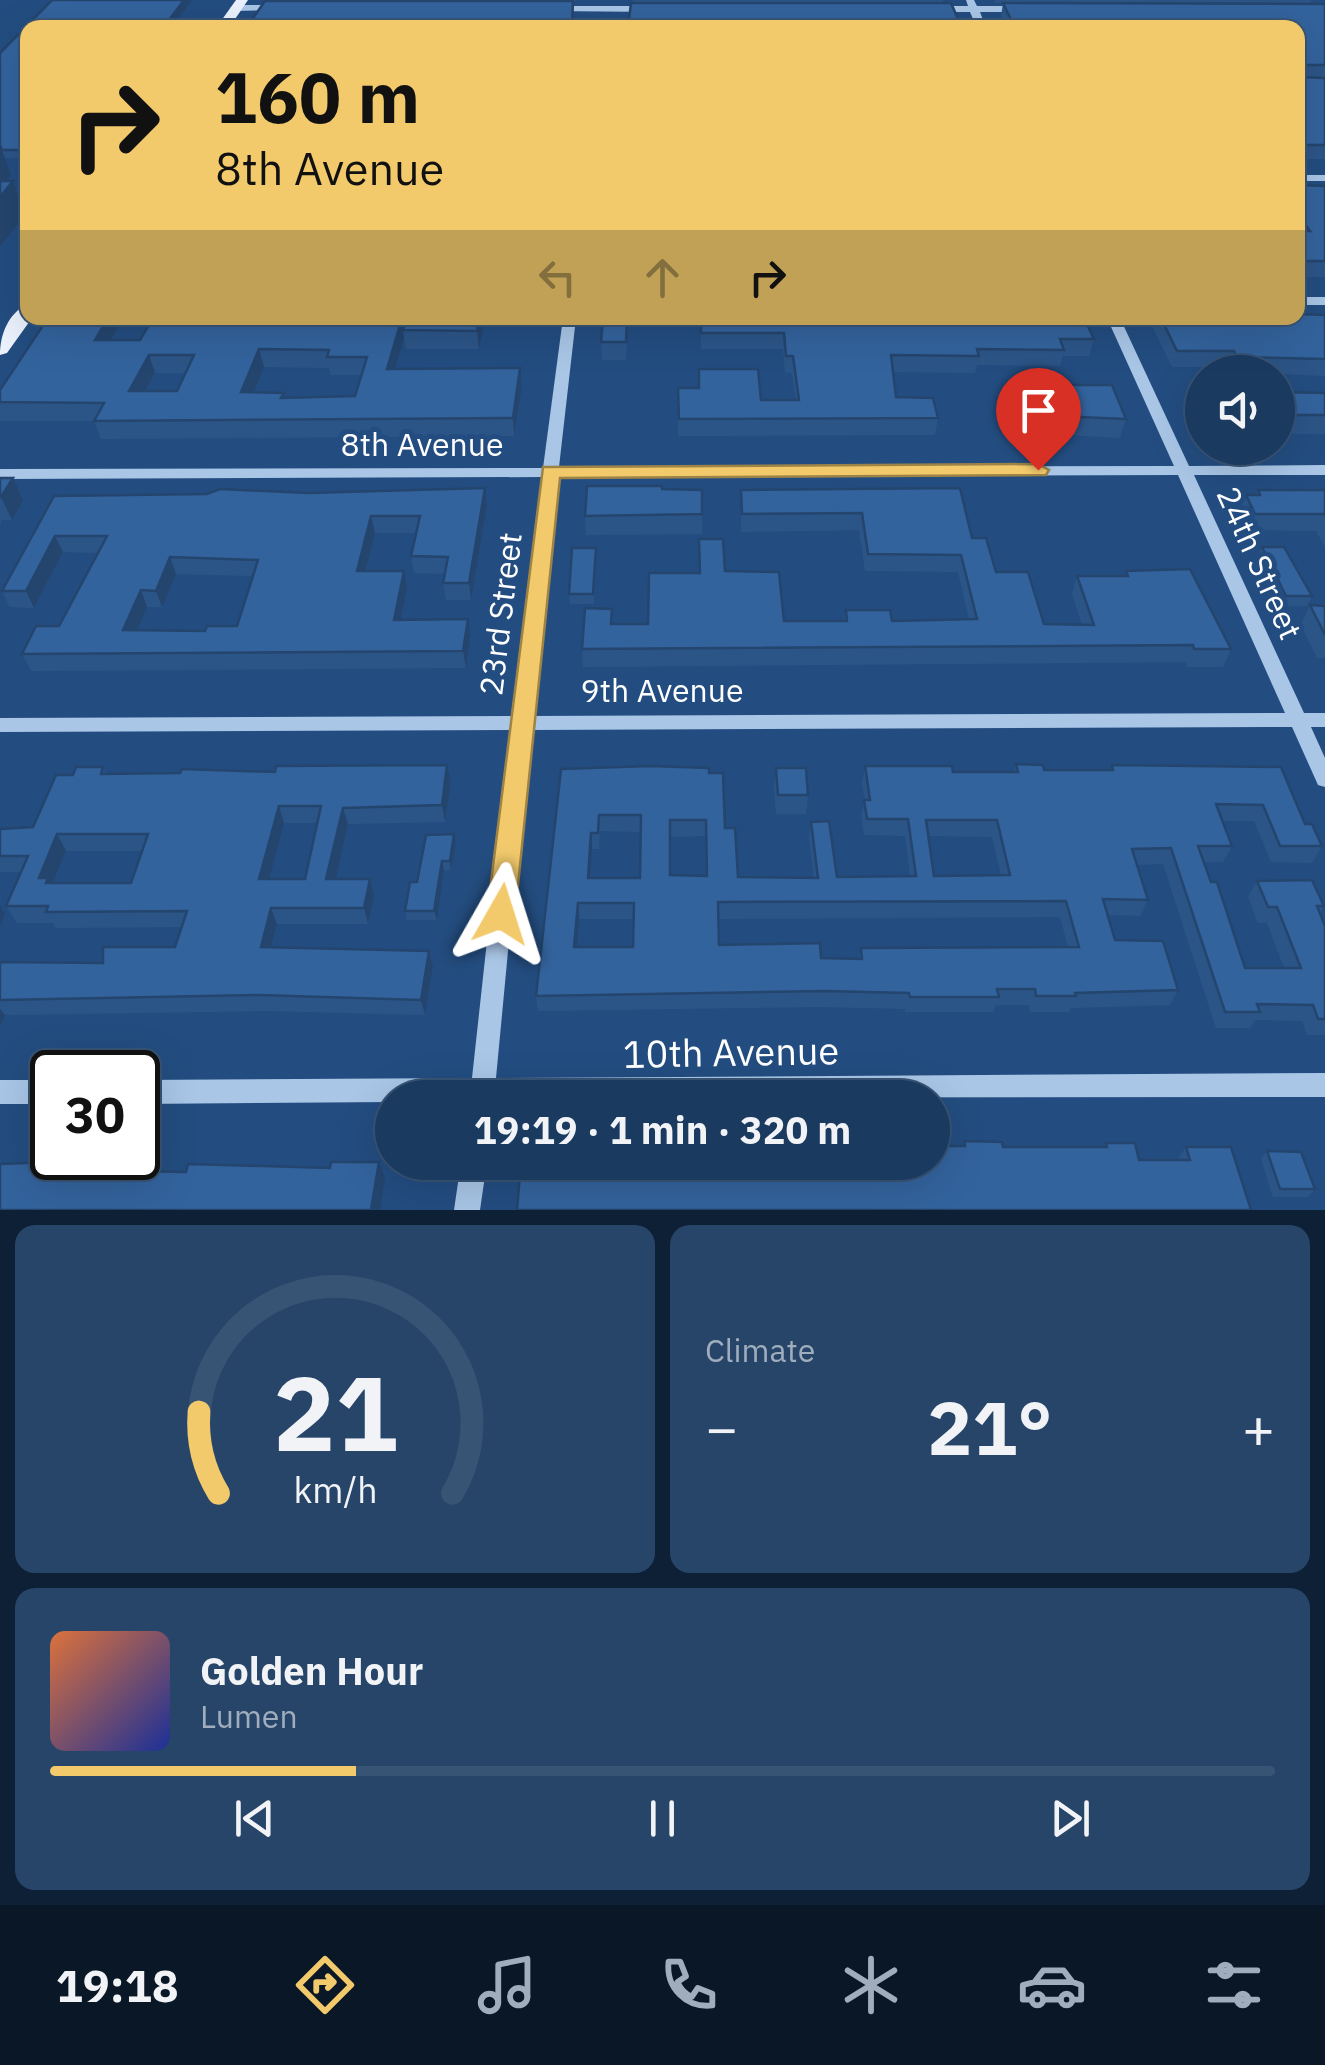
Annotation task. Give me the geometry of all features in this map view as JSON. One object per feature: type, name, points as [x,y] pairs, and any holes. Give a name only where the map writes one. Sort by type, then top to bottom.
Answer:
[{"type":"main road","points":[[0,350],[20,321]]},
{"type":"street","points":[[238,4],[299,8]]},
{"type":"street","points":[[529,8],[605,4],[660,9]]},
{"type":"street","points":[[916,9],[972,5],[1029,9]]},
{"type":"street","name":"23rd Street","points":[[484,1080],[520,722],[569,325]]},
{"type":"street","name":"24th Street","points":[[1117,325],[1325,779]]},
{"type":"street","name":"8th Avenue","points":[[0,474],[1325,470]]},
{"type":"street","name":"9th Avenue","points":[[0,725],[1325,720]]},
{"type":"street","name":"10th Avenue","points":[[950,1090],[1325,1086]]},
{"type":"street","points":[[0,1092],[30,1092]]},
{"type":"street","name":"10th Avenue","points":[[160,1092],[375,1094]]},
{"type":"street","points":[[467,1210],[471,1180]]},
{"type":"building","points":[[52,0],[184,0],[169,20],[32,20]]},
{"type":"building","points":[[265,1],[573,1],[572,20],[252,20]]},
{"type":"building","points":[[631,3],[951,3],[958,20],[629,20]]},
{"type":"building","points":[[1003,3],[1325,4],[1325,65],[1305,65],[1305,20],[1011,20]]},
{"type":"building","points":[[20,33],[20,150],[2,150],[0,145],[0,53]]},
{"type":"building","points":[[1305,77],[1325,78],[1325,145],[1305,145]]},
{"type":"building","points":[[0,181],[13,181],[0,197]]},
{"type":"building","points":[[1305,185],[1325,186],[1325,261],[1305,261],[1305,231],[1310,231],[1305,224]]},
{"type":"building","points":[[1305,314],[1325,315],[1325,359],[1236,355],[1234,351],[1177,351],[1164,325],[1305,325]]},
{"type":"building","points":[[43,325],[104,325],[95,340],[140,340],[149,325],[400,325],[387,369],[520,368],[513,418],[94,421],[104,403],[0,402],[0,390]],"holes":[[[259,349],[329,350],[327,357],[367,357],[355,396],[281,398],[284,393],[241,392]],[[149,355],[194,355],[177,391],[129,391]]]},
{"type":"building","points":[[405,325],[478,325],[477,331],[403,330]]},
{"type":"building","points":[[602,325],[627,325],[626,342],[601,342]]},
{"type":"building","points":[[701,325],[1087,325],[1094,339],[1060,339],[1064,350],[977,349],[979,356],[891,355],[896,397],[933,398],[938,418],[679,419],[678,388],[699,388],[699,369],[758,369],[761,400],[799,400],[793,356],[786,356],[784,333],[701,333]]},
{"type":"building","points":[[1062,385],[1112,385],[1126,419],[1055,416],[1046,391],[1064,391]]},
{"type":"building","points":[[1295,392],[1325,393],[1325,415],[1295,415]]},
{"type":"building","points":[[1019,399],[1039,399],[1046,418],[1027,418]]},
{"type":"building","points":[[0,478],[13,478],[1,497],[0,497]]},
{"type":"building","points":[[587,486],[702,490],[702,514],[585,516]]},
{"type":"building","points":[[485,488],[469,583],[443,583],[448,557],[411,556],[420,516],[371,516],[357,571],[404,571],[394,620],[468,619],[463,651],[22,654],[36,626],[59,626],[107,536],[55,536],[26,591],[2,591],[54,496],[207,494],[220,489],[308,493]],"holes":[[[170,557],[258,560],[237,626],[207,626],[205,631],[123,630],[141,590],[156,591]]]},
{"type":"building","points":[[960,488],[972,538],[986,538],[996,572],[1028,572],[1044,624],[1094,625],[1077,576],[1128,576],[1126,571],[1190,569],[1231,649],[1194,649],[1193,645],[582,649],[585,608],[612,609],[611,624],[648,624],[649,573],[700,573],[699,539],[723,539],[725,571],[779,572],[784,621],[847,621],[846,610],[890,610],[892,621],[977,619],[961,555],[868,554],[862,513],[742,514],[741,490]]},
{"type":"building","points":[[1258,490],[1325,490],[1325,516],[1255,514],[1246,495],[1260,495]]},
{"type":"building","points":[[1262,547],[1284,547],[1312,596],[1286,596]]},
{"type":"building","points":[[572,548],[596,548],[593,594],[569,594]]},
{"type":"building","points":[[1310,605],[1325,606],[1325,635]]},
{"type":"building","points":[[1016,764],[1043,765],[1044,770],[1113,770],[1112,765],[1281,767],[1305,824],[1312,824],[1322,846],[1280,846],[1263,805],[1216,804],[1232,846],[1198,846],[1211,882],[1217,882],[1245,968],[1301,968],[1277,907],[1268,907],[1257,881],[1312,880],[1324,906],[1317,906],[1325,926],[1325,1019],[1318,1019],[1313,1005],[1257,1004],[1260,1012],[1225,1012],[1171,848],[1132,849],[1148,900],[1103,899],[1115,940],[1163,941],[1178,990],[1036,996],[1035,989],[997,989],[999,997],[910,997],[909,993],[824,991],[536,996],[561,769],[650,766],[709,768],[709,773],[723,773],[725,828],[735,828],[738,877],[818,878],[811,822],[829,821],[837,877],[916,876],[908,819],[867,819],[864,800],[870,800],[865,766],[952,766],[953,772],[1018,772]],"holes":[[[599,815],[641,815],[640,878],[588,878],[591,833],[598,833]],[[670,820],[706,820],[707,876],[670,875]],[[926,820],[997,820],[1010,875],[934,876]],[[1066,901],[1079,947],[861,948],[862,959],[821,958],[820,943],[719,945],[718,902]],[[578,903],[634,903],[633,947],[574,947]]]},
{"type":"building","points":[[447,765],[442,805],[343,808],[326,879],[370,879],[364,908],[271,908],[261,947],[429,951],[421,1000],[259,995],[0,1000],[0,962],[103,963],[103,947],[175,947],[187,911],[46,912],[48,906],[6,906],[28,856],[0,856],[0,829],[33,827],[56,775],[73,775],[76,767],[103,767],[101,774],[180,773],[182,769],[275,772],[276,766]],"holes":[[[279,806],[321,806],[305,879],[259,879]],[[57,834],[148,834],[131,883],[46,883],[48,878],[39,878]]]},
{"type":"building","points":[[776,768],[806,768],[808,795],[778,795]]},
{"type":"building","points":[[454,834],[450,861],[442,861],[434,911],[405,911],[410,882],[417,882],[426,835]]},
{"type":"building","points":[[964,1141],[1002,1142],[1003,1147],[1107,1147],[1106,1143],[1135,1143],[1139,1160],[1190,1160],[1186,1147],[1231,1147],[1251,1210],[517,1210],[520,1180],[950,1180],[950,1146],[965,1146]]},
{"type":"building","points":[[1267,1151],[1301,1152],[1315,1189],[1280,1189]]},
{"type":"building","points":[[331,1162],[375,1162],[376,1180],[371,1210],[0,1210],[0,1164],[30,1163],[30,1180],[160,1180],[160,1172],[186,1172],[188,1164],[330,1168]]},
{"type":"route","points":[[501,914],[550,472],[1038,470]]}]
